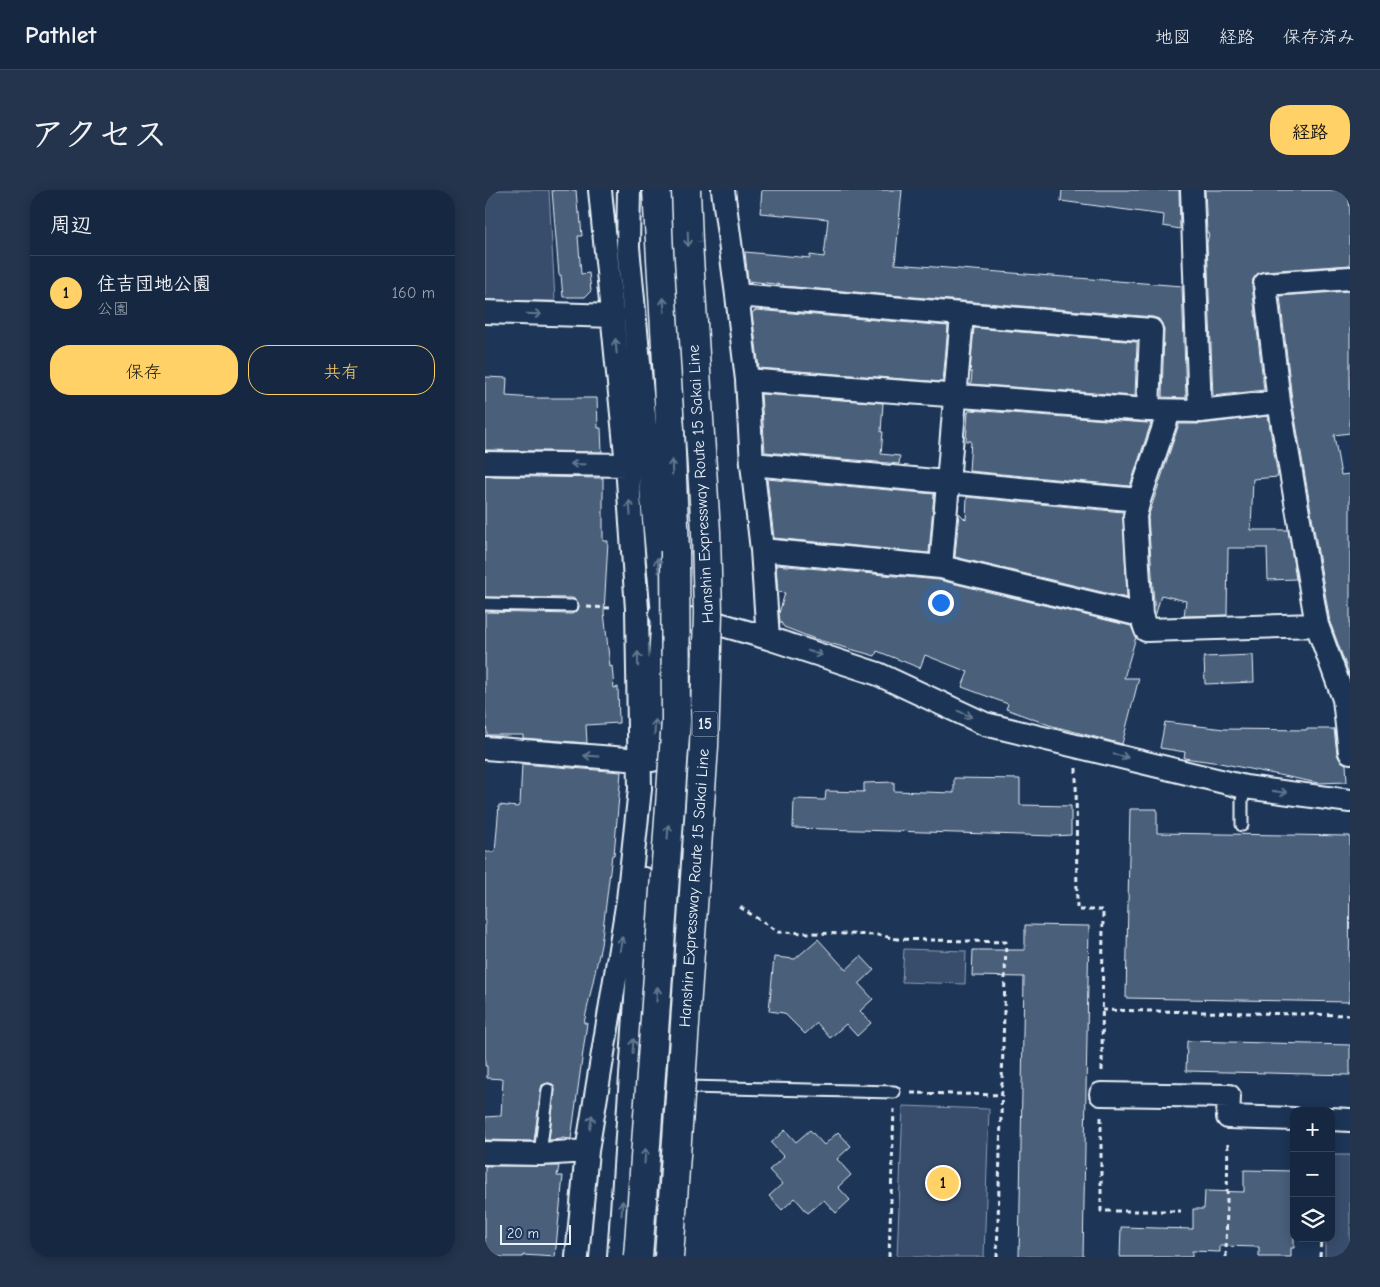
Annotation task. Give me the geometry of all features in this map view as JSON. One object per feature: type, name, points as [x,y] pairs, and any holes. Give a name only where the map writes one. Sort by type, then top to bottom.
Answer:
[{"type":"highway","name":"Hanshin Expressway Route 15 Sakai Line","points":[[637,1257],[676,721],[675,542],[657,190]]},
{"type":"highway","name":"Hanshin Expressway Route 15 Sakai Line","points":[[669,1257],[704,746],[708,614],[706,522],[686,190]]},
{"type":"street","points":[[577,1257],[587,1151],[628,900],[640,789],[637,609],[614,316],[600,190]]},
{"type":"street","points":[[619,1257],[663,614],[628,247],[629,190]]},
{"type":"street","points":[[723,190],[747,380],[752,464],[762,550],[768,638]]},
{"type":"street","points":[[1192,190],[1200,411]]},
{"type":"street","points":[[1350,278],[1265,284],[1279,402],[1317,626],[1344,698],[1350,752]]},
{"type":"street","points":[[737,295],[1151,330],[1158,411],[1135,516],[1141,615],[1146,630],[1317,626]]},
{"type":"street","points":[[485,312],[614,316]]},
{"type":"street","points":[[941,568],[962,315]]},
{"type":"street","points":[[747,380],[1158,411],[1200,411],[1279,402]]},
{"type":"street","points":[[485,463],[627,465]]},
{"type":"street","points":[[752,464],[1139,500]]},
{"type":"street","points":[[762,550],[941,568],[1141,615]]},
{"type":"street","points":[[637,609],[719,624],[879,674],[985,724],[1245,787],[1350,801]]},
{"type":"street","points":[[676,1257],[719,624]]},
{"type":"street","points":[[485,748],[640,760]]},
{"type":"street","points":[[1101,1094],[1229,1096],[1228,1117],[1290,1119]]},
{"type":"street","points":[[1335,1119],[1350,1120]]},
{"type":"street","points":[[485,1153],[540,1154],[587,1151]]},
{"type":"lane","points":[[485,604],[571,606]]},
{"type":"lane","points":[[1242,825],[1242,801],[1245,787]]},
{"type":"lane","points":[[688,1087],[894,1092]]},
{"type":"lane","points":[[540,1154],[547,1090]]},
{"type":"path","points":[[571,606],[637,609]]},
{"type":"path","points":[[1076,745],[1077,910],[1103,910],[1101,1211],[1181,1212]]},
{"type":"path","points":[[740,907],[778,932],[879,935],[897,939],[1006,942],[997,1257]]},
{"type":"path","points":[[1102,1010],[1350,1015]]},
{"type":"path","points":[[889,1257],[894,1092],[1003,1095]]},
{"type":"path","points":[[1226,1257],[1228,1117]]},
{"type":"path","points":[[1321,1242],[1321,1257]]},
{"type":"shaded area","points":[[485,190],[549,190],[555,301],[485,300]]},
{"type":"shaded area","points":[[904,949],[966,951],[965,984],[902,982]]},
{"type":"shaded area","points":[[903,1106],[989,1109],[984,1257],[897,1257]]},
{"type":"shaded area","points":[[1335,1155],[1350,1155],[1350,1257],[1325,1257],[1325,1242],[1335,1242]]},
{"type":"building","points":[[552,190],[576,190],[582,236],[578,236],[581,274],[589,273],[591,291],[585,297],[563,297],[561,275],[559,275]]},
{"type":"building","points":[[762,190],[902,190],[895,264],[1182,286],[1186,398],[1162,397],[1164,330],[1159,319],[1153,317],[783,286],[748,281],[745,252],[810,258],[810,255],[824,257],[828,219],[760,213]]},
{"type":"building","points":[[1062,190],[1179,190],[1180,229],[1163,226],[1164,215],[1061,201]]},
{"type":"building","points":[[1205,190],[1348,190],[1350,265],[1264,271],[1257,274],[1253,279],[1252,286],[1264,390],[1213,396],[1207,243],[1209,233],[1207,233]]},
{"type":"building","points":[[1350,291],[1350,433],[1334,435],[1341,475],[1350,474],[1349,674],[1330,622],[1292,400],[1280,296]]},
{"type":"building","points":[[756,310],[948,326],[943,382],[759,368],[752,313]]},
{"type":"building","points":[[974,328],[1137,342],[1135,396],[971,384],[972,372],[970,372]]},
{"type":"building","points":[[485,377],[507,378],[506,396],[597,398],[598,428],[601,428],[602,452],[485,450]]},
{"type":"building","points":[[761,394],[883,403],[881,454],[900,456],[899,464],[765,452]]},
{"type":"building","points":[[970,410],[1151,423],[1130,486],[969,471],[971,441],[966,441],[968,412]]},
{"type":"building","points":[[1268,416],[1278,477],[1253,479],[1251,530],[1288,530],[1296,579],[1268,580],[1267,548],[1228,548],[1227,615],[1184,616],[1186,601],[1161,595],[1155,617],[1148,517],[1179,424],[1201,424]]},
{"type":"building","points":[[485,476],[603,478],[603,541],[608,541],[604,612],[610,667],[612,666],[614,688],[618,687],[619,723],[586,725],[587,743],[523,738],[523,735],[487,735],[485,706],[485,612],[572,614],[578,610],[579,606],[576,600],[572,598],[485,597]]},
{"type":"building","points":[[767,479],[934,494],[929,553],[774,538]]},
{"type":"building","points":[[967,497],[1123,512],[1127,598],[955,557],[959,513],[966,520]]},
{"type":"building","points":[[776,565],[939,580],[1131,626],[1136,637],[1124,678],[1139,678],[1122,744],[1049,725],[1006,709],[1008,704],[962,687],[968,672],[925,655],[920,668],[877,651],[875,656],[815,639],[784,627],[780,621],[779,613],[785,593],[778,592]]},
{"type":"building","points":[[1253,655],[1254,682],[1205,684],[1204,657]]},
{"type":"building","points":[[1165,722],[1224,729],[1334,729],[1337,754],[1340,760],[1346,764],[1347,782],[1318,783],[1220,763],[1184,758],[1185,752],[1160,748]]},
{"type":"building","points":[[522,764],[621,772],[614,855],[612,855],[601,945],[584,1023],[587,1023],[571,1139],[549,1140],[555,1090],[553,1084],[548,1083],[542,1085],[541,1089],[534,1141],[485,1140],[485,1117],[501,1116],[503,1079],[487,1078],[487,1066],[485,1066],[485,852],[495,852],[499,805],[517,807],[520,805]]},
{"type":"building","points":[[954,778],[1020,779],[1020,805],[1071,806],[1071,835],[793,828],[794,799],[825,800],[826,791],[864,792],[864,783],[894,782],[894,791],[954,793]]},
{"type":"building","points":[[1130,809],[1157,809],[1157,833],[1350,836],[1349,1002],[1126,998]]},
{"type":"building","points":[[1025,925],[1089,926],[1083,1257],[1019,1257],[1024,977],[972,976],[973,950],[1025,950]]},
{"type":"building","points":[[818,939],[846,970],[861,956],[874,970],[859,984],[873,999],[860,1011],[871,1023],[857,1036],[846,1024],[830,1038],[817,1023],[805,1034],[784,1013],[769,1011],[774,957],[795,959]]},
{"type":"building","points":[[1187,1041],[1350,1045],[1350,1075],[1186,1071]]},
{"type":"building","points":[[785,1130],[796,1142],[810,1130],[824,1145],[838,1132],[851,1146],[837,1159],[851,1175],[838,1187],[850,1200],[836,1213],[824,1200],[808,1213],[795,1198],[782,1210],[769,1196],[782,1184],[769,1170],[784,1157],[771,1143]]},
{"type":"building","points":[[485,1166],[559,1166],[557,1176],[563,1176],[555,1257],[523,1255],[523,1257],[485,1257]]},
{"type":"building","points":[[1244,1170],[1290,1171],[1290,1242],[1294,1242],[1294,1248],[1291,1248],[1291,1257],[1259,1257],[1259,1247],[1220,1246],[1220,1252],[1192,1251],[1192,1257],[1120,1257],[1121,1227],[1193,1229],[1193,1209],[1204,1209],[1205,1191],[1244,1192]]},
{"type":"place","name":"住吉団地公園","points":[[943,1183]]}]
